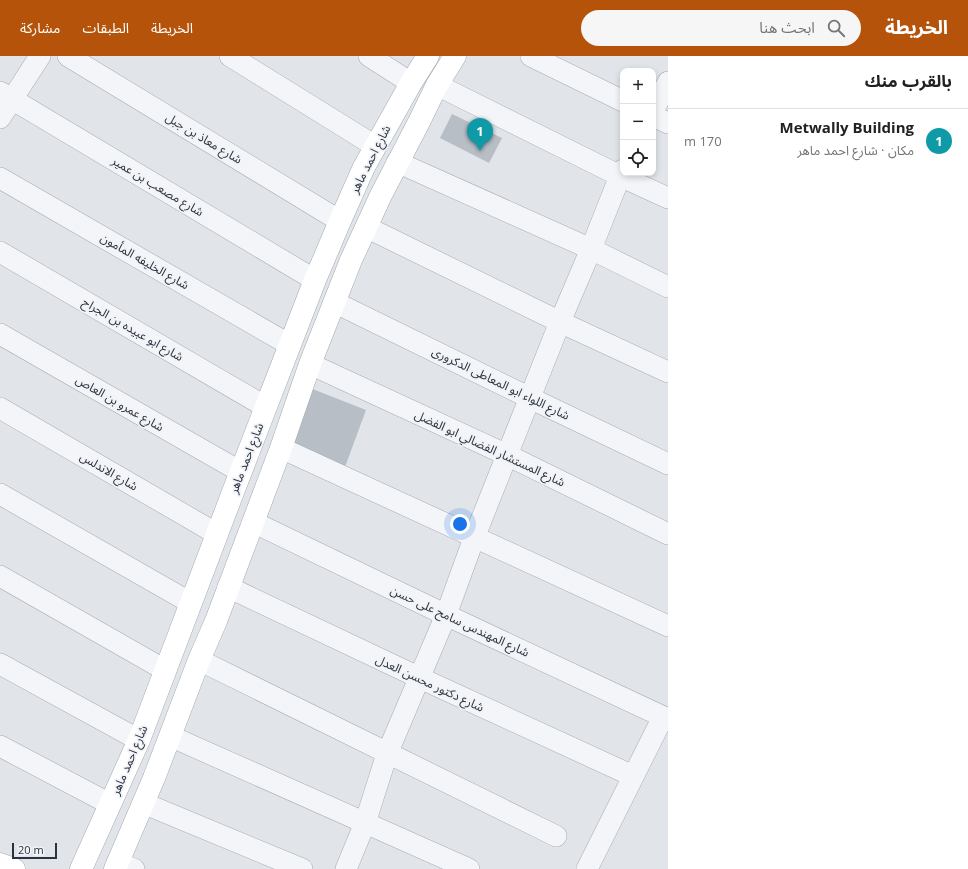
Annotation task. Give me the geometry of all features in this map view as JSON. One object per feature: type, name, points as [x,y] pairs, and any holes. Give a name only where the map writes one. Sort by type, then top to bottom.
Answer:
[{"type":"main road","name":"شارع احمد ماهر","points":[[81,869],[139,740],[190,603],[315,280],[340,220],[375,146],[428,56]]},
{"type":"main road","points":[[122,867],[143,803],[199,660],[216,621],[281,448],[310,364],[351,260],[397,162],[437,85],[455,56]]},
{"type":"main road","points":[[328,249],[351,260]]},
{"type":"main road","points":[[0,864],[14,869]]},
{"type":"street","points":[[0,118],[6,96],[40,56]]},
{"type":"street","name":"شارع معاذ بن جبل","points":[[68,56],[340,220]]},
{"type":"street","points":[[230,56],[375,146]]},
{"type":"street","points":[[369,56],[411,83]]},
{"type":"street","points":[[531,56],[620,100]]},
{"type":"street","points":[[656,106],[668,82]]},
{"type":"street","points":[[437,85],[620,173]]},
{"type":"street","name":"شارع مصعب بن عمير","points":[[6,96],[315,280]]},
{"type":"street","points":[[656,117],[668,123]]},
{"type":"street","points":[[397,162],[591,249],[668,287]]},
{"type":"street","points":[[346,869],[365,823],[387,754],[446,614],[474,538],[620,176]]},
{"type":"street","points":[[627,176],[668,198]]},
{"type":"street","name":"شارع الخليفه المأمون","points":[[0,178],[290,345]]},
{"type":"street","points":[[366,227],[560,322],[668,372]]},
{"type":"street","name":"شارع ابو عبيده بن الجراح","points":[[0,252],[266,407]]},
{"type":"street","name":"شارع اللواء ابو المعاطى الدكرورى","points":[[334,302],[668,464]]},
{"type":"street","name":"شارع عمرو بن العاص","points":[[0,334],[241,472]]},
{"type":"street","name":"شارع المستشار الفضالي ابو الفضل","points":[[310,364],[507,455],[668,534]]},
{"type":"street","name":"شارع الاندلس","points":[[0,408],[217,534]]},
{"type":"street","points":[[281,448],[668,626]]},
{"type":"street","points":[[0,494],[190,603]]},
{"type":"street","name":"شارع المهندس سامح على حسن","points":[[253,522],[665,718]]},
{"type":"street","points":[[0,576],[165,670]]},
{"type":"street","name":"شارع دكتور محسن العدل","points":[[228,587],[420,678],[633,776]]},
{"type":"street","points":[[199,660],[556,836]]},
{"type":"street","points":[[0,664],[139,740]]},
{"type":"street","points":[[587,869],[633,776],[665,718]]},
{"type":"street","points":[[170,736],[469,869]]},
{"type":"street","points":[[0,746],[110,804]]},
{"type":"street","points":[[143,803],[302,869]]},
{"type":"building","points":[[452,114],[502,138],[489,163],[440,138]]},
{"type":"building","points":[[310,388],[366,410],[345,467],[288,445]]},
{"type":"place","name":"Metwally Building","points":[[480,151]]}]
